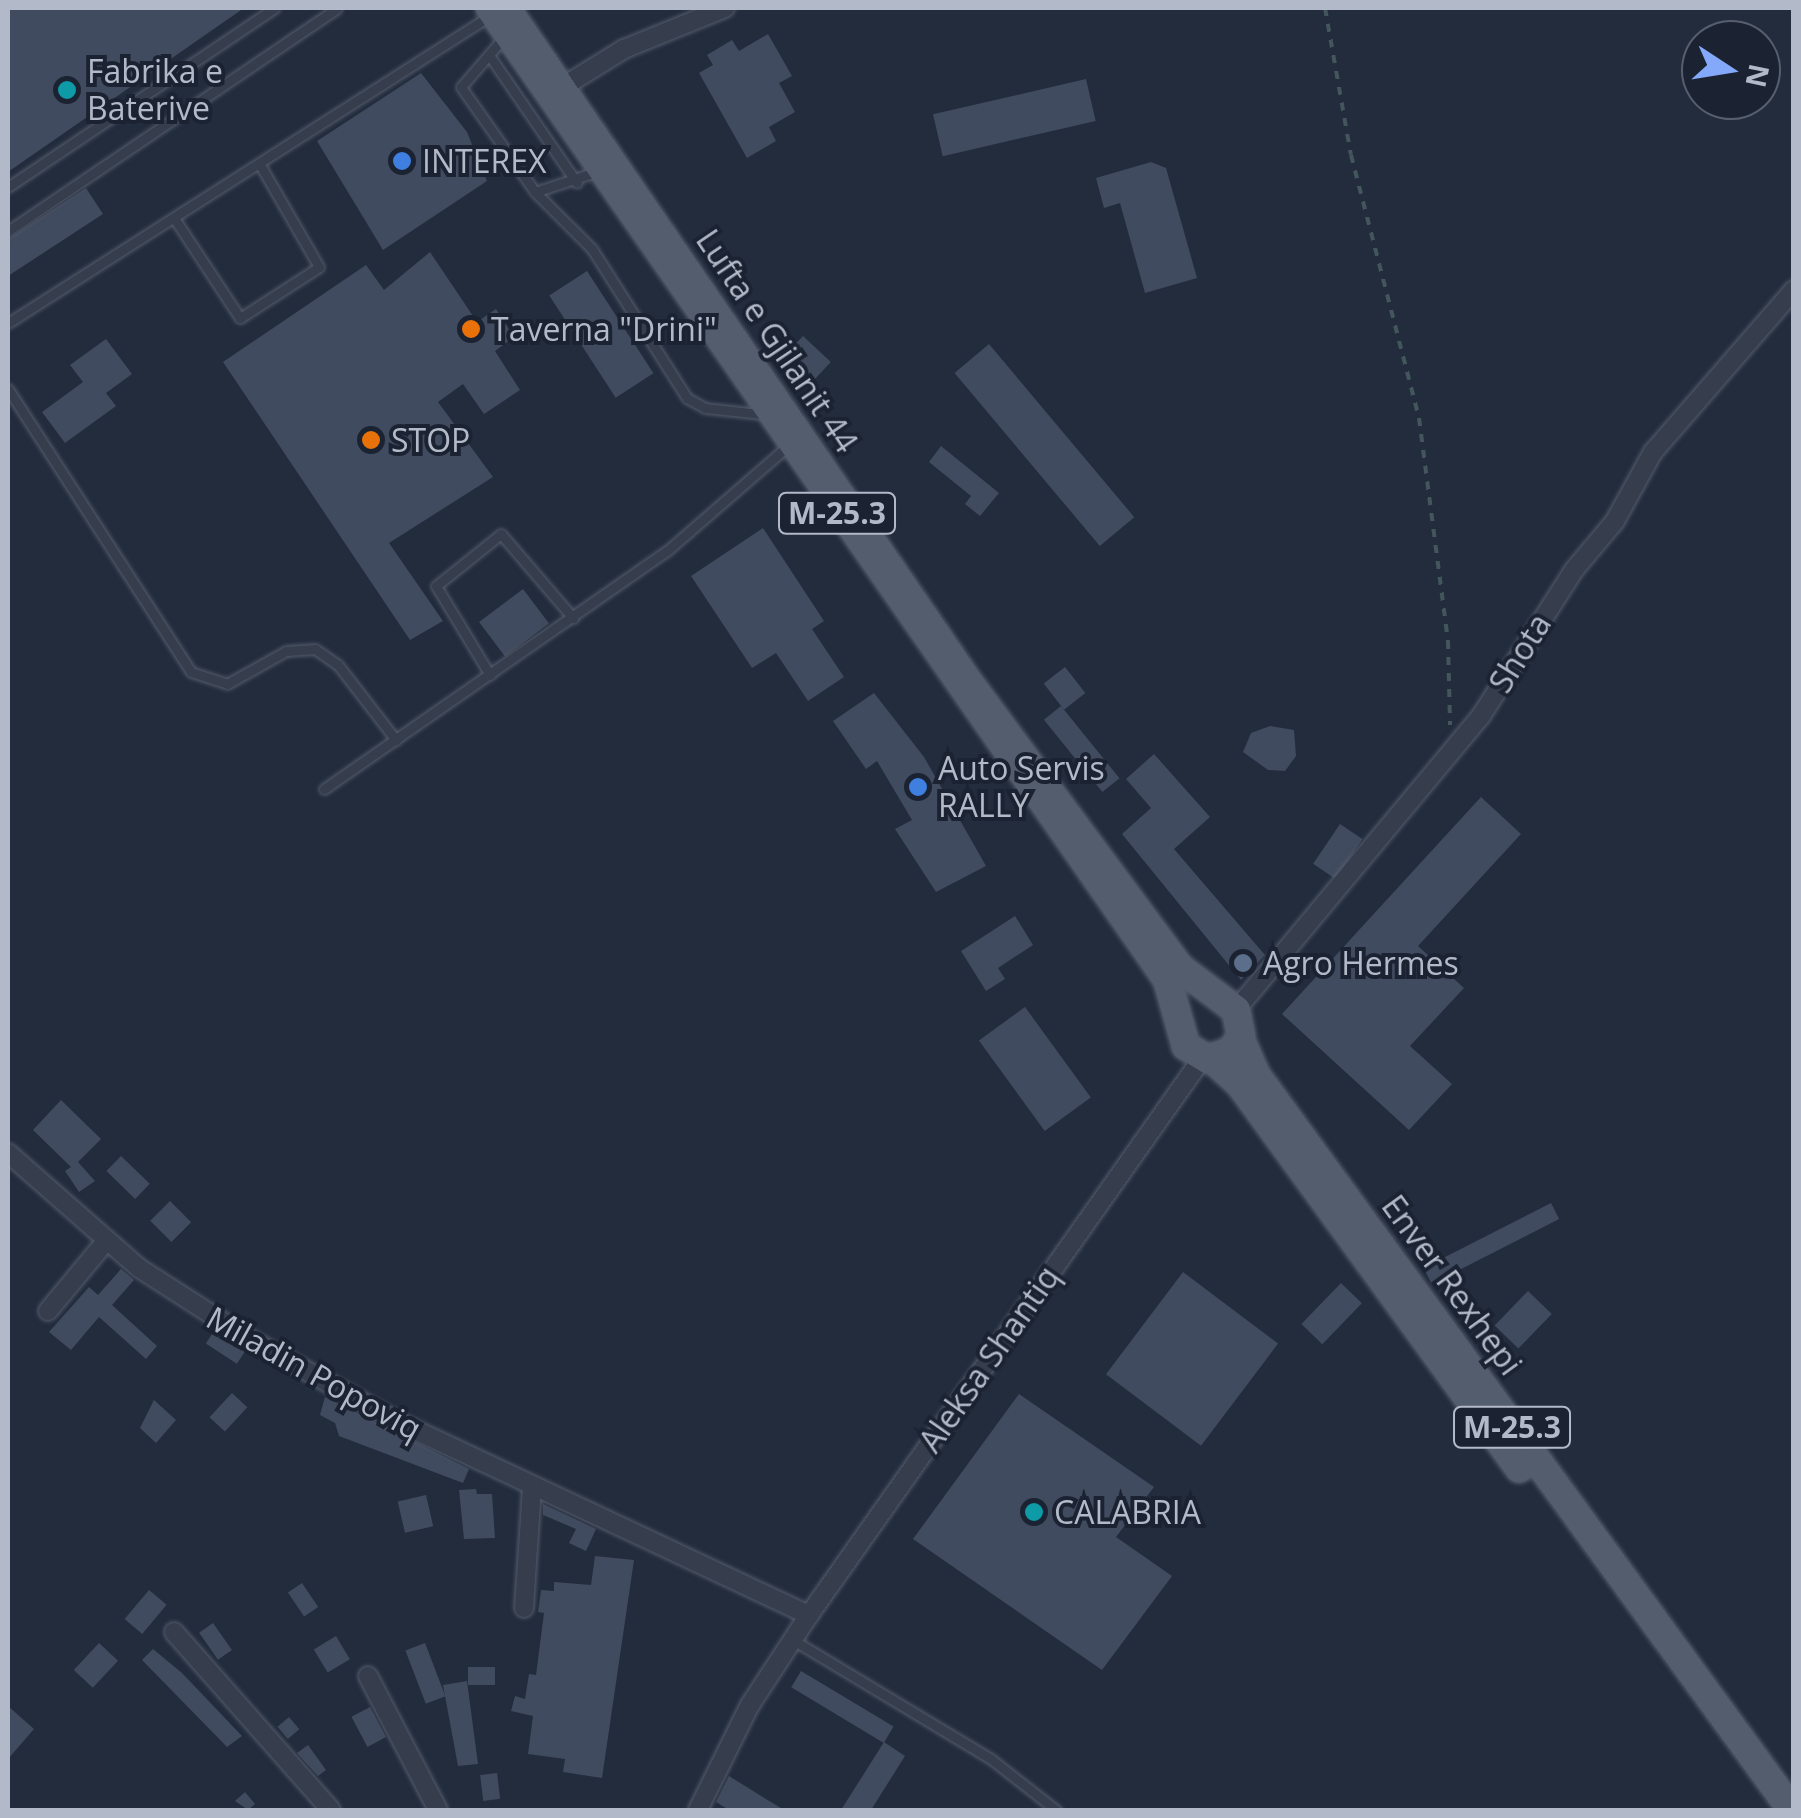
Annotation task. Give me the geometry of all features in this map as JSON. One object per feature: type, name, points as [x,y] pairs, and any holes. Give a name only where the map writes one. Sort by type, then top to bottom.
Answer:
[{"type":"main road","name":"Lufta e Gjilanit 44","points":[[497,23],[560,88],[969,683],[1180,968],[1226,1003]]},
{"type":"main road","name":"M-25.3","points":[[497,23],[589,176],[769,416],[1166,978],[1181,1020],[1182,1038],[1198,1062],[1240,1084],[1774,1810]]},
{"type":"main road","name":"M-25.3","points":[[1226,1003],[1240,1038]]},
{"type":"main road","points":[[1181,1020],[1190,1005],[1226,1003]]},
{"type":"main road","points":[[1198,1062],[1231,1052],[1240,1038]]},
{"type":"main road","name":"Enver Rexhepi","points":[[1240,1038],[1256,1076],[1792,1810]]},
{"type":"street","points":[[560,88],[624,49],[724,8]]},
{"type":"street","name":"Shota","points":[[1226,1003],[1332,903],[1450,752],[1615,520],[1653,452],[1794,290]]},
{"type":"street","name":"Aleksa Shantiq","points":[[698,1810],[750,1705],[808,1616],[1198,1062]]},
{"type":"street","name":"Miladin Popoviq","points":[[8,1153],[138,1268],[248,1338],[394,1420],[532,1487],[659,1540],[808,1616]]},
{"type":"street","points":[[48,1310],[108,1240]]},
{"type":"street","points":[[524,1608],[532,1487]]},
{"type":"street","points":[[174,1632],[332,1810]]},
{"type":"street","points":[[368,1676],[438,1810]]},
{"type":"lane","points":[[8,187],[274,8]]},
{"type":"lane","points":[[8,231],[336,8]]},
{"type":"lane","points":[[8,323],[497,23]]},
{"type":"lane","points":[[497,23],[461,87],[536,192],[592,250],[687,398],[704,408],[769,416]]},
{"type":"lane","points":[[174,218],[240,318],[319,267],[260,165]]},
{"type":"lane","points":[[536,192],[589,176]]},
{"type":"lane","points":[[8,389],[191,672],[227,684],[286,651],[315,649],[338,665],[396,740]]},
{"type":"lane","points":[[324,788],[667,551],[789,445]]},
{"type":"lane","points":[[490,675],[436,586],[501,534],[573,618]]},
{"type":"lane","points":[[793,1640],[990,1759],[1056,1810]]},
{"type":"path","points":[[1324,8],[1352,155],[1418,418],[1448,641],[1450,752]]},
{"type":"building","name":"Fabrika e Baterive","points":[[8,8],[244,8],[8,172]]},
{"type":"building","points":[[768,34],[792,76],[779,83],[795,112],[769,127],[776,141],[747,158],[699,73],[713,65],[707,55],[732,40],[739,51]]},
{"type":"building","name":"INTEREX","points":[[421,73],[467,132],[487,181],[383,250],[317,141]]},
{"type":"building","points":[[1086,79],[1096,121],[943,156],[933,114]]},
{"type":"building","points":[[1151,162],[1166,168],[1197,278],[1145,293],[1120,203],[1104,208],[1096,178]]},
{"type":"building","points":[[86,188],[103,214],[8,276],[8,239]]},
{"type":"building","name":"STOP","points":[[430,252],[477,322],[496,309],[514,337],[495,351],[520,390],[484,414],[463,384],[438,402],[493,477],[389,543],[443,621],[410,640],[223,362],[366,265],[384,290]]},
{"type":"building","points":[[587,271],[653,373],[616,398],[549,296]]},
{"type":"building","points":[[803,336],[831,362],[812,382],[784,356]]},
{"type":"building","points":[[106,339],[132,374],[106,393],[116,406],[65,443],[42,412],[83,382],[70,365]]},
{"type":"building","points":[[989,344],[1134,517],[1100,546],[955,373]]},
{"type":"building","points":[[941,446],[999,493],[980,516],[965,504],[971,496],[929,462]]},
{"type":"building","points":[[763,528],[824,621],[812,629],[844,677],[808,701],[776,653],[752,668],[691,576]]},
{"type":"building","points":[[523,589],[549,623],[505,656],[479,622]]},
{"type":"building","points":[[1065,667],[1085,693],[1064,710],[1044,684]]},
{"type":"building","points":[[874,693],[924,757],[986,866],[936,892],[895,829],[912,820],[877,761],[866,769],[833,721]]},
{"type":"building","points":[[1061,706],[1120,778],[1102,792],[1044,720]]},
{"type":"building","points":[[1270,726],[1294,730],[1296,756],[1285,771],[1268,770],[1243,752],[1251,733]]},
{"type":"building","points":[[1154,754],[1210,817],[1174,849],[1265,955],[1241,980],[1122,834],[1151,808],[1126,779]]},
{"type":"building","points":[[1481,797],[1521,834],[1418,946],[1464,988],[1410,1046],[1452,1084],[1409,1130],[1282,1014]]},
{"type":"building","points":[[1340,824],[1362,839],[1336,879],[1313,864]]},
{"type":"building","points":[[1015,916],[1033,945],[998,968],[1005,979],[986,991],[961,951]]},
{"type":"building","points":[[1025,1007],[1091,1098],[1045,1131],[979,1041]]},
{"type":"building","points":[[61,1100],[101,1139],[78,1162],[95,1181],[79,1192],[65,1171],[71,1167],[33,1130]]},
{"type":"building","points":[[121,1156],[150,1184],[135,1199],[106,1171]]},
{"type":"building","points":[[170,1201],[191,1222],[171,1242],[150,1221]]},
{"type":"building","points":[[1551,1203],[1559,1219],[1432,1284],[1424,1268]]},
{"type":"building","points":[[121,1269],[134,1280],[112,1305],[157,1346],[146,1359],[99,1317],[71,1350],[49,1332],[89,1287],[98,1295]]},
{"type":"building","points":[[1183,1272],[1278,1344],[1201,1446],[1106,1374]]},
{"type":"building","points":[[1341,1283],[1362,1303],[1322,1344],[1301,1324]]},
{"type":"building","points":[[1528,1291],[1552,1314],[1518,1348],[1495,1326]]},
{"type":"building","points":[[214,1331],[245,1351],[237,1364],[206,1344]]},
{"type":"building","points":[[232,1393],[247,1407],[225,1431],[209,1417]]},
{"type":"building","name":"CALABRIA","points":[[1019,1394],[1154,1487],[1116,1537],[1172,1576],[1102,1670],[913,1539]]},
{"type":"building","points":[[325,1397],[469,1469],[463,1483],[339,1436],[335,1423],[320,1415]]},
{"type":"building","points":[[154,1400],[176,1420],[156,1443],[140,1428]]},
{"type":"building","points":[[476,1489],[477,1494],[492,1494],[495,1538],[464,1539],[459,1490]]},
{"type":"building","points":[[426,1495],[433,1526],[405,1533],[398,1502]]},
{"type":"building","points":[[543,1504],[596,1529],[586,1551],[569,1543],[576,1529],[543,1515]]},
{"type":"building","points":[[595,1556],[634,1560],[602,1778],[563,1772],[565,1759],[528,1754],[533,1716],[511,1711],[515,1696],[525,1699],[529,1674],[536,1675],[544,1613],[538,1612],[541,1590],[554,1591],[554,1582],[591,1585]]},
{"type":"building","points":[[302,1583],[318,1607],[304,1617],[288,1593]]},
{"type":"building","points":[[149,1590],[167,1605],[142,1634],[125,1619]]},
{"type":"building","points":[[213,1623],[232,1650],[218,1660],[199,1633]]},
{"type":"building","points":[[336,1636],[350,1659],[328,1673],[314,1649]]},
{"type":"building","points":[[99,1643],[118,1661],[93,1688],[74,1670]]},
{"type":"building","points":[[425,1643],[445,1696],[426,1704],[405,1651]]},
{"type":"building","points":[[153,1649],[182,1673],[242,1736],[227,1747],[142,1660]]},
{"type":"building","points":[[468,1667],[495,1667],[495,1685],[468,1685]]},
{"type":"building","points":[[801,1671],[894,1727],[884,1743],[791,1687]]},
{"type":"building","points":[[467,1681],[478,1764],[458,1766],[443,1685]]},
{"type":"building","points":[[8,1706],[34,1729],[8,1759]]},
{"type":"building","points":[[370,1707],[386,1737],[367,1747],[351,1717]]},
{"type":"building","points":[[289,1717],[299,1729],[288,1739],[278,1727]]},
{"type":"building","points":[[884,1742],[905,1756],[871,1810],[841,1810]]},
{"type":"building","points":[[308,1745],[326,1770],[318,1776],[297,1753]]},
{"type":"building","points":[[497,1773],[500,1799],[483,1801],[480,1775]]},
{"type":"building","points":[[729,1776],[784,1810],[729,1810],[716,1802]]},
{"type":"building","points":[[245,1792],[255,1804],[248,1810],[235,1801]]},
{"type":"place","name":"Fabrika e Baterive","points":[[67,90]]},
{"type":"place","name":"INTEREX","points":[[402,161]]},
{"type":"place","name":"Taverna \"Drini\"","points":[[471,329]]},
{"type":"place","name":"STOP","points":[[371,440]]},
{"type":"place","name":"Auto Servis RALLY","points":[[918,787]]},
{"type":"place","name":"Agro Hermes","points":[[1243,963]]},
{"type":"place","name":"CALABRIA","points":[[1034,1512]]}]
